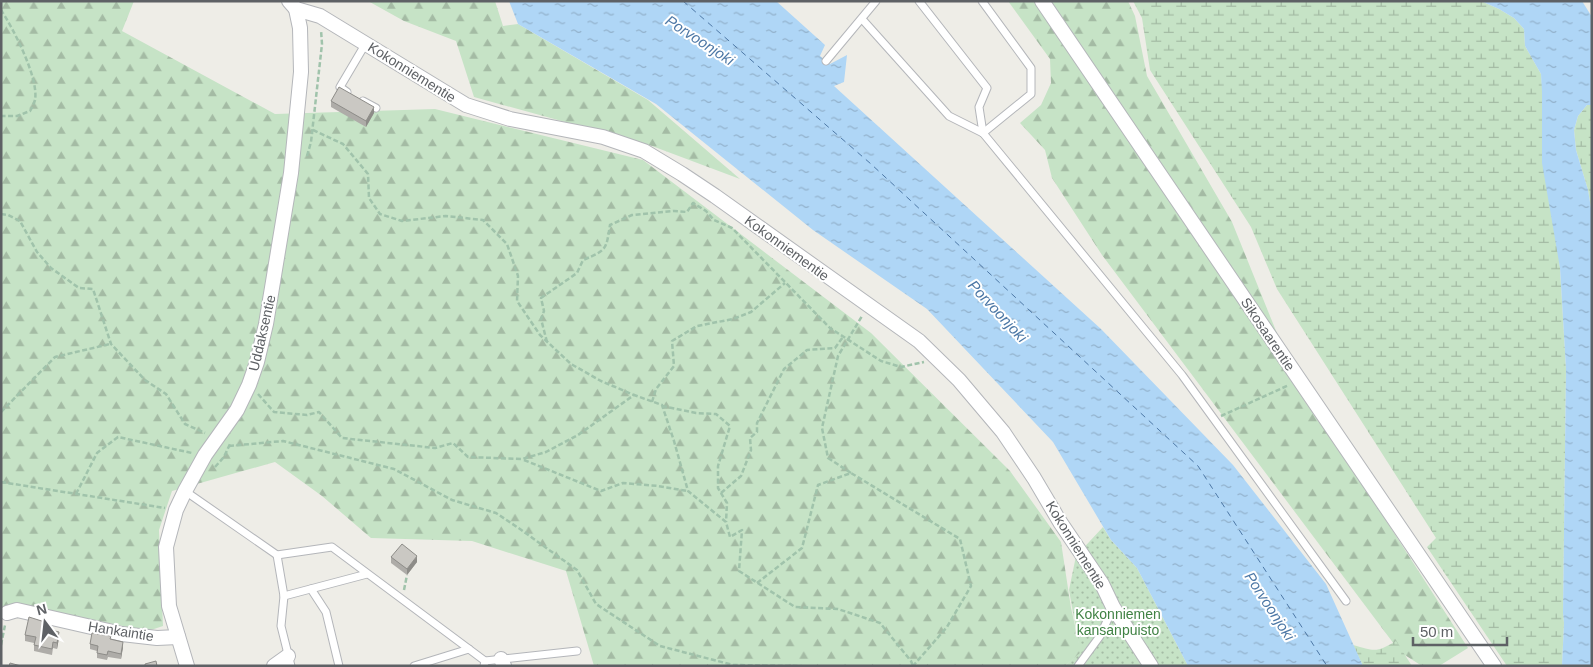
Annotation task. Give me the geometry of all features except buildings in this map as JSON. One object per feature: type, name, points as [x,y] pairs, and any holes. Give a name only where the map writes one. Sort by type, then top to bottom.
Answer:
[{"type":"street","name":"Sikosaarentie","points":[[1042,1],[1494,666]]},
{"type":"street","name":"Kokonniementie","points":[[292,5],[320,16],[466,105],[510,119],[603,137],[644,151],[715,196],[919,342],[959,380],[1002,432],[1102,584],[1113,607],[1151,666]]},
{"type":"street","name":"Uddaksentie","points":[[187,666],[169,606],[166,547],[176,510],[185,491],[205,455],[223,442],[249,385],[257,362],[266,324],[291,173],[301,72],[300,28],[292,5]]},
{"type":"street","name":"Hankaintie","points":[[7,613],[17,610],[140,637],[178,637]]},
{"type":"street","points":[[274,666],[290,661]]},
{"type":"lane","points":[[826,61],[876,1]]},
{"type":"lane","points":[[919,1],[987,88],[979,107],[983,133]]},
{"type":"lane","points":[[982,1],[1031,68],[1031,94],[983,133]]},
{"type":"lane","points":[[862,19],[948,116],[983,133],[1182,376],[1346,601]]},
{"type":"lane","points":[[366,44],[340,87],[376,108]]},
{"type":"lane","points":[[185,491],[277,555],[332,547],[469,649],[484,664],[577,651]]},
{"type":"lane","points":[[277,555],[284,596],[281,626],[290,661]]},
{"type":"lane","points":[[284,596],[367,574]]},
{"type":"lane","points":[[311,589],[326,612],[339,666]]},
{"type":"lane","points":[[1078,666],[1100,636],[1113,607]]},
{"type":"lane","points":[[414,666],[469,649]]},
{"type":"path","points":[[1,10],[12,26],[33,79],[35,100],[30,111],[17,116],[1,116]]},
{"type":"path","points":[[312,129],[343,144],[368,174],[369,198],[380,214],[402,221],[446,216],[483,220],[507,244],[518,276],[517,301],[540,335],[572,364],[601,381],[634,395],[662,405],[696,413],[716,414],[730,426],[718,466],[718,488],[727,503],[726,522],[730,537],[742,530],[740,571],[795,607],[838,609],[880,623],[913,666],[947,626],[971,586],[960,539],[828,458],[822,428],[838,356],[868,306]]},
{"type":"path","points":[[547,342],[541,319],[544,311],[541,298],[577,274],[583,260],[601,253],[607,246],[610,225],[632,215],[674,211],[687,212],[693,203],[706,211],[714,220],[732,228],[830,328],[843,337],[881,361],[901,367],[922,364],[932,355]]},
{"type":"path","points":[[1,214],[8,214],[20,221],[37,252],[51,268],[79,288],[93,289],[111,344],[145,380],[166,394],[186,424],[223,442],[283,441],[394,469],[452,500],[496,513],[577,570],[596,604],[660,646],[733,665],[802,666]]},
{"type":"path","points":[[652,402],[656,389],[674,366],[672,341],[697,326],[733,319],[751,312],[786,282]]},
{"type":"path","points":[[721,493],[741,476],[751,450],[750,438],[756,432],[757,423],[784,370],[807,350],[836,348],[843,337]]},
{"type":"path","points":[[1,412],[55,357],[111,344]]},
{"type":"path","points":[[1213,419],[1299,380]]},
{"type":"path","points":[[255,390],[274,412],[307,415],[319,412],[342,438],[436,448],[452,443],[468,457],[522,460],[601,491],[623,483],[688,491],[726,522]]},
{"type":"path","points":[[522,460],[546,452],[578,435],[634,395]]},
{"type":"path","points":[[662,405],[688,491]]},
{"type":"path","points":[[76,494],[97,453],[118,437],[205,455]]},
{"type":"path","points":[[756,583],[802,548],[818,485],[852,473]]},
{"type":"path","points":[[1,482],[176,510]]},
{"type":"path","points":[[403,600],[407,575]]},
{"type":"path","points":[[1,645],[7,613]]},
{"type":"green space","points":[[1,1],[134,1],[122,31],[275,114],[435,109],[643,160],[871,333],[1010,471],[1061,542],[1071,608],[1081,652],[1065,666],[594,666],[566,571],[472,541],[371,538],[322,496],[275,462],[172,491],[159,530],[163,626],[148,631],[14,604],[1,610]]},
{"type":"green space","points":[[368,1],[495,1],[503,26],[518,24],[648,100],[740,179],[652,146],[474,97],[456,41],[404,21]]},
{"type":"green space","points":[[1008,1],[1128,1],[1135,16],[1147,76],[1232,222],[1304,400],[1378,508],[1468,648],[1439,666],[1422,666],[1400,652],[1102,255],[1052,178],[1045,150],[1020,123],[1041,105],[1051,83],[1050,59]]},
{"type":"green space","points":[[1133,1],[1481,1],[1514,18],[1524,29],[1525,46],[1541,74],[1560,268],[1566,369],[1562,666],[1507,666],[1427,547],[1436,538],[1277,289],[1251,227],[1150,70],[1142,18]]},
{"type":"green space","points":[[1587,105],[1592,105],[1592,214],[1588,190],[1576,150],[1574,130],[1578,116]]},
{"type":"green space","name":"Kokonniemen kansanpuisto","points":[[1103,527],[1111,540],[1137,568],[1188,666],[1065,666],[1080,652],[1069,590],[1076,556]]},
{"type":"green space","points":[[1396,641],[1412,666],[1363,666],[1353,645],[1375,650],[1384,648]]},
{"type":"water","name":"Porvoonjoki","points":[[509,1],[776,1],[825,45],[820,56],[830,64],[847,55],[844,82],[834,86],[1101,329],[1233,465],[1326,584],[1363,666],[1188,666],[1137,568],[1111,540],[1053,442],[927,309],[813,230],[656,104],[518,24]]},
{"type":"water","points":[[1481,1],[1582,1],[1592,17],[1592,105],[1587,105],[1578,116],[1574,130],[1576,150],[1588,190],[1592,214],[1592,666],[1562,666],[1566,369],[1560,268],[1542,163],[1541,74],[1525,46],[1524,29],[1514,18]]},
{"type":"ferry route","points":[[683,1],[871,164],[1198,466],[1327,666]]}]
